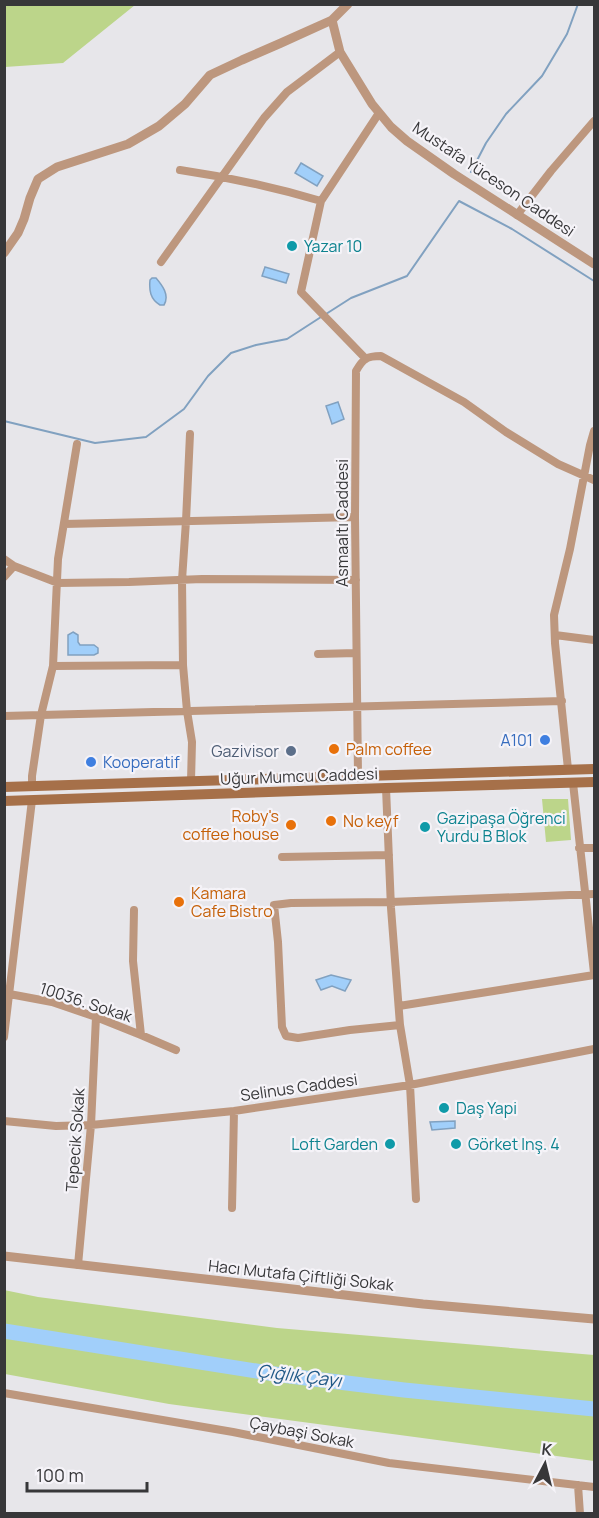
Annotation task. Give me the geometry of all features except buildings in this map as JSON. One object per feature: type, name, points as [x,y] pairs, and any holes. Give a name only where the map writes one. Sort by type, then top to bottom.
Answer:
[{"type":"main road","name":"Uğur Mumcu Caddesi","points":[[4,787],[594,769]]},
{"type":"main road","name":"Uğur Mumcu Caddesi","points":[[4,801],[594,782]]},
{"type":"main road","points":[[32,786],[32,800]]},
{"type":"street","points":[[4,253],[18,232],[39,179],[57,168],[128,144],[159,126],[185,104],[210,75],[332,20],[348,4]]},
{"type":"street","name":"Mustafa Yüceson Caddesi","points":[[332,20],[340,52],[372,104],[407,141],[594,264]]},
{"type":"street","points":[[161,262],[264,118],[287,92],[340,52]]},
{"type":"street","points":[[379,113],[321,201],[302,291],[366,358],[381,356],[464,402],[558,464],[594,480]]},
{"type":"street","points":[[518,215],[551,171],[594,121]]},
{"type":"street","points":[[180,170],[223,176],[321,201]]},
{"type":"street","name":"Asmaaltı Caddesi","points":[[358,775],[356,371],[366,358]]},
{"type":"street","points":[[568,769],[554,615],[594,431]]},
{"type":"street","points":[[190,434],[182,580],[183,665],[192,742],[191,781]]},
{"type":"street","points":[[32,786],[41,716],[53,666],[58,559],[77,444]]},
{"type":"street","points":[[64,524],[355,517]]},
{"type":"street","points":[[4,559],[14,566],[58,583],[356,580]]},
{"type":"street","points":[[4,577],[14,566]]},
{"type":"street","points":[[555,635],[594,640]]},
{"type":"street","points":[[318,654],[356,653]]},
{"type":"street","points":[[53,666],[183,665]]},
{"type":"street","points":[[4,716],[562,701]]},
{"type":"street","points":[[399,1006],[594,974],[573,783]]},
{"type":"street","points":[[386,788],[391,902],[400,1025],[410,1085],[416,1199]]},
{"type":"street","points":[[4,1037],[7,993],[32,800]]},
{"type":"street","points":[[579,848],[594,848]]},
{"type":"street","points":[[282,857],[389,855]]},
{"type":"street","points":[[400,1025],[293,1038],[286,1036],[282,1027],[274,905],[594,894]]},
{"type":"street","name":"10036. Sokak","points":[[7,993],[52,1002],[141,1035],[133,962],[134,910]]},
{"type":"street","name":"Tepecik Sokak","points":[[78,1264],[91,1125],[96,1017]]},
{"type":"street","points":[[141,1035],[176,1050]]},
{"type":"street","name":"Selinus Caddesi","points":[[4,1120],[56,1126],[91,1125],[234,1111],[410,1085],[594,1049]]},
{"type":"street","points":[[232,1208],[234,1111]]},
{"type":"street","name":"Hacı Mutafa Çiftliği Sokak","points":[[4,1256],[411,1303],[594,1319]]},
{"type":"street","name":"Çaybaşi Sokak","points":[[4,1393],[233,1432],[389,1463],[594,1487]]},
{"type":"street","points":[[578,1485],[579,1514]]},
{"type":"green space","points":[[5,4],[135,5],[63,63],[5,67]]},
{"type":"green space","points":[[542,799],[568,799],[571,840],[546,842]]},
{"type":"green space","points":[[4,1290],[38,1297],[277,1328],[594,1355],[594,1461],[169,1404],[5,1374]]},
{"type":"water","points":[[301,163],[323,176],[317,186],[295,173]]},
{"type":"water","points":[[265,267],[289,274],[286,283],[262,276]]},
{"type":"water","points":[[156,278],[164,290],[166,301],[164,305],[157,303],[152,297],[150,280]]},
{"type":"water","points":[[338,402],[344,419],[332,424],[326,406]]},
{"type":"water","points":[[73,632],[78,635],[80,645],[94,645],[98,648],[98,653],[68,655],[68,635]]},
{"type":"water","points":[[331,975],[351,980],[345,991],[332,986],[321,990],[316,980]]},
{"type":"water","points":[[455,1121],[455,1128],[432,1130],[430,1122]]},
{"type":"waterway","points":[[471,172],[486,143],[506,114],[542,76],[567,34],[578,4]]},
{"type":"waterway","points":[[326,314],[351,298],[407,276],[459,201],[512,229],[594,281]]},
{"type":"waterway","points":[[4,421],[95,443],[146,437],[184,409],[208,376],[231,353],[287,339],[321,317]]},
{"type":"waterway","name":"Çığlık Çayı","points":[[4,1331],[281,1375],[594,1409]]},
{"type":"place","name":"Yazar 10","points":[[292,246]]},
{"type":"place","name":"A101","points":[[545,740]]},
{"type":"place","name":"Palm coffee","points":[[334,749]]},
{"type":"place","name":"Gazivisor","points":[[291,751]]},
{"type":"place","name":"Kooperatif","points":[[91,762]]},
{"type":"place","name":"No keyf","points":[[331,821]]},
{"type":"place","name":"Roby's coffee house","points":[[291,825]]},
{"type":"place","name":"Gazipaşa Öğrenci Yurdu B Blok","points":[[425,827]]},
{"type":"place","name":"Kamara Cafe Bistro","points":[[179,902]]},
{"type":"place","name":"Daş Yapi","points":[[444,1108]]},
{"type":"place","name":"Loft Garden","points":[[390,1144]]},
{"type":"place","name":"Görket Inş. 4","points":[[456,1144]]}]
